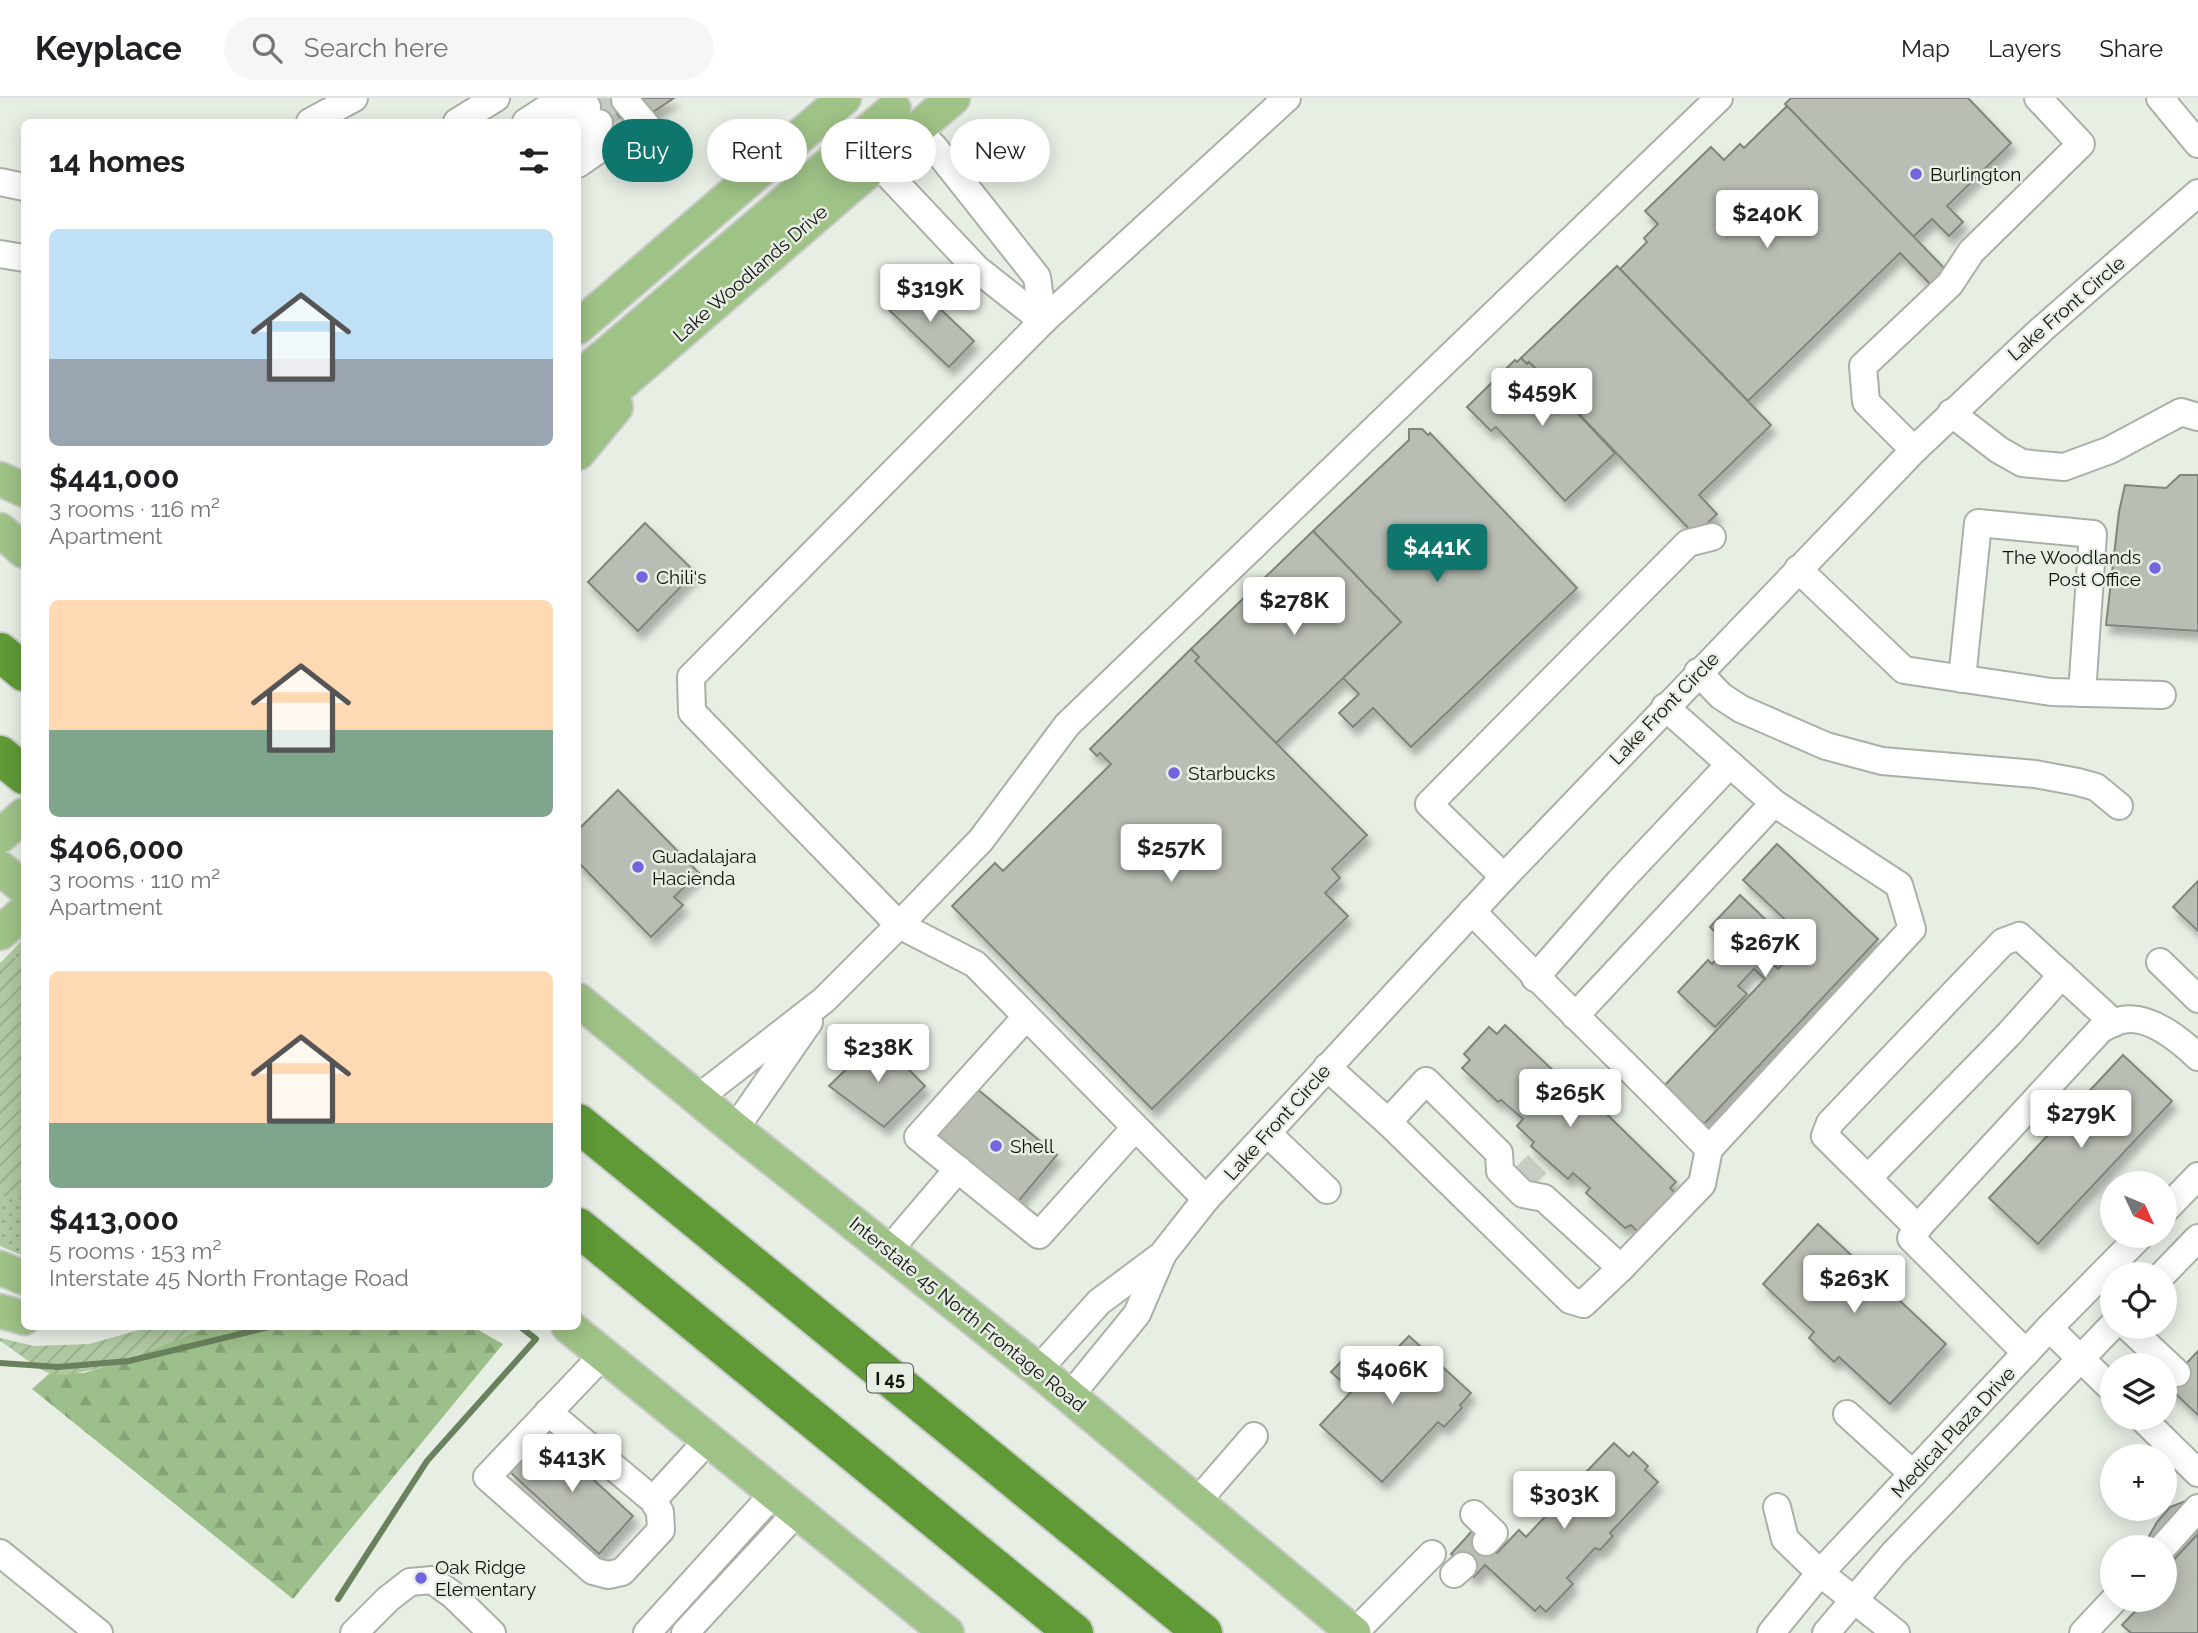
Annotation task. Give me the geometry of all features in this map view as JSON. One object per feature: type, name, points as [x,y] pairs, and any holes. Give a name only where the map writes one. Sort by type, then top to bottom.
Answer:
[{"type":"highway","points":[[0,652],[21,670]]},
{"type":"highway","points":[[0,755],[21,772]]},
{"type":"highway","name":"I 45","points":[[581,1125],[1203,1633]]},
{"type":"highway","points":[[581,1229],[1074,1633]]},
{"type":"main road","name":"Lake Woodlands Drive","points":[[898,113],[954,98]]},
{"type":"main road","points":[[581,324],[830,102],[841,119]]},
{"type":"main road","points":[[581,383],[595,364],[821,169]]},
{"type":"main road","name":"Lake Woodlands Drive","points":[[581,418],[857,182]]},
{"type":"main road","points":[[581,449],[633,387],[722,296]]},
{"type":"main road","points":[[0,479],[21,489]]},
{"type":"main road","points":[[0,530],[21,548]]},
{"type":"main road","points":[[0,836],[21,818]]},
{"type":"main road","points":[[0,868],[21,886]]},
{"type":"main road","points":[[0,933],[21,915]]},
{"type":"main road","points":[[581,985],[651,1059]]},
{"type":"main road","name":"Interstate 45 North Frontage Road","points":[[581,1002],[1070,1396],[1354,1633]]},
{"type":"main road","points":[[0,1268],[21,1277]]},
{"type":"main road","points":[[0,1311],[21,1317]]},
{"type":"main road","points":[[573,1330],[947,1633]]},
{"type":"street","points":[[316,119],[354,98]]},
{"type":"street","points":[[462,119],[496,98]]},
{"type":"street","points":[[1206,1199],[975,964],[899,925],[692,712],[691,677],[1043,321],[1287,98]]},
{"type":"street","points":[[698,1098],[824,1000],[981,840],[1067,725],[1718,98]]},
{"type":"street","points":[[1914,450],[1866,402],[1863,366],[1950,284],[1971,252],[2081,144],[2038,98]]},
{"type":"street","points":[[2160,98],[2198,144]]},
{"type":"street","points":[[898,113],[934,147],[1037,277],[1043,321]]},
{"type":"street","points":[[573,119],[605,117]]},
{"type":"street","points":[[581,119],[605,117]]},
{"type":"street","points":[[581,120],[605,117]]},
{"type":"street","points":[[581,147],[605,117]]},
{"type":"street","points":[[581,159],[605,117]]},
{"type":"street","points":[[0,182],[21,186]]},
{"type":"street","points":[[895,182],[977,269],[1043,321]]},
{"type":"street","name":"Lake Front Circle","points":[[1038,1370],[1099,1303],[1162,1255],[1206,1199],[1472,911],[1698,672],[1914,450],[2040,330],[2198,193]]},
{"type":"street","points":[[0,254],[21,258]]},
{"type":"street","points":[[1951,413],[1999,450],[2022,463],[2064,467],[2110,450],[2181,412],[2198,417]]},
{"type":"street","points":[[1962,679],[1978,523],[2094,534],[2082,693]]},
{"type":"street","points":[[1504,877],[1429,804],[1688,543],[1712,537]]},
{"type":"street","points":[[1798,569],[1905,670],[2051,692],[2162,695]]},
{"type":"street","points":[[1698,672],[1721,696],[1741,709],[1826,746],[1882,761],[2026,773],[2078,782],[2096,788],[2119,806]]},
{"type":"street","points":[[1327,1067],[1388,1122],[1570,1300],[1583,1304],[1702,1184],[1709,1149],[1912,929],[1899,885],[1774,803],[1665,707]]},
{"type":"street","points":[[1535,978],[1619,882],[1730,764]]},
{"type":"street","points":[[1575,1016],[1774,803]]},
{"type":"street","points":[[1472,911],[1535,978],[1709,1149]]},
{"type":"street","points":[[1918,1228],[1825,1136],[1830,1123],[2003,942],[2020,936],[2114,1023]]},
{"type":"street","points":[[2160,962],[2198,999]]},
{"type":"street","points":[[1868,1178],[2009,1034],[2062,975]]},
{"type":"street","points":[[736,1129],[824,1000]]},
{"type":"street","points":[[1026,1017],[918,1137],[1039,1235],[1135,1128]]},
{"type":"street","points":[[2026,1353],[1911,1238],[2101,1029],[2123,1020],[2150,1023],[2178,1038],[2198,1058]]},
{"type":"street","points":[[1388,1122],[1426,1081],[1509,1159],[1500,1171],[1522,1194],[1542,1191],[1621,1268]]},
{"type":"street","points":[[1267,1133],[1327,1190]]},
{"type":"street","points":[[889,1250],[958,1169]]},
{"type":"street","points":[[2177,1198],[2198,1176]]},
{"type":"street","points":[[2175,1262],[2198,1238]]},
{"type":"street","name":"Medical Plaza Drive","points":[[1771,1633],[1820,1573],[2049,1328],[2128,1248]]},
{"type":"street","name":"Lake Front Circle","points":[[1070,1396],[1137,1314],[1162,1255]]},
{"type":"street","points":[[2049,1328],[2100,1378]]},
{"type":"street","name":"Medical Plaza Drive","points":[[1826,1633],[1894,1553],[2100,1338]]},
{"type":"street","points":[[2141,1339],[2156,1353]]},
{"type":"street","points":[[548,1412],[653,1500],[660,1512],[661,1530],[622,1572],[608,1575],[593,1571],[487,1477],[548,1412],[603,1355]]},
{"type":"street","points":[[1847,1414],[1913,1474]]},
{"type":"street","points":[[2154,1430],[2198,1473]]},
{"type":"street","points":[[1196,1503],[1254,1436]]},
{"type":"street","points":[[653,1500],[708,1440]]},
{"type":"street","points":[[648,1633],[786,1503]]},
{"type":"street","points":[[685,1633],[786,1503]]},
{"type":"street","points":[[1777,1507],[1785,1539],[1852,1601],[1896,1633]]},
{"type":"street","points":[[2174,1535],[2198,1508]]},
{"type":"street","points":[[1474,1514],[1494,1534],[1486,1542]]},
{"type":"street","points":[[0,1553],[99,1633]]},
{"type":"street","points":[[1354,1633],[1432,1554]]},
{"type":"street","points":[[354,1633],[388,1599],[410,1582],[432,1580],[453,1595],[492,1633]]},
{"type":"street","points":[[2082,1633],[2102,1612]]},
{"type":"green space","points":[[21,941],[21,964],[10,953]]},
{"type":"green space","points":[[10,953],[21,964],[21,1201],[0,1193],[0,963]]},
{"type":"green space","points":[[0,1193],[21,1201],[21,1255],[0,1246]]},
{"type":"green space","points":[[139,1330],[201,1330],[128,1359],[83,1372],[64,1374],[44,1371],[0,1341],[0,1338],[34,1346],[89,1344]]},
{"type":"green space","points":[[200,1330],[478,1330],[503,1344],[293,1599],[32,1389],[50,1373],[84,1373]]},
{"type":"building","points":[[581,98],[628,98],[613,108],[621,119],[602,119],[602,128]]},
{"type":"building","points":[[639,98],[674,98],[650,114]]},
{"type":"building","name":"Burlington","points":[[1791,98],[1968,98],[2011,143],[1947,206],[1963,222],[1949,236],[1932,219],[1913,237],[1785,104]]},
{"type":"building","points":[[1787,106],[1947,271],[1932,286],[1900,253],[1748,401],[1620,269],[1647,242],[1644,238],[1658,224],[1645,211],[1711,147],[1724,160],[1740,144],[1744,148]]},
{"type":"building","points":[[1617,266],[1771,425],[1699,495],[1717,514],[1695,535],[1529,362],[1527,364],[1521,358]]},
{"type":"building","points":[[912,282],[974,341],[949,367],[887,308]]},
{"type":"building","points":[[1521,358],[1527,364],[1529,362],[1615,453],[1565,501],[1496,427],[1491,431],[1467,407],[1515,360],[1517,362]]},
{"type":"building","points":[[1409,429],[1422,429],[1428,435],[1430,433],[1577,588],[1411,747],[1373,708],[1353,727],[1339,713],[1359,694],[1343,678],[1401,622],[1313,531],[1409,440]]},
{"type":"building","name":"The Woodlands Post Office","points":[[2180,475],[2198,475],[2198,631],[2106,625],[2119,512],[2125,485],[2166,488]]},
{"type":"building","name":"Chili's","points":[[645,523],[695,572],[638,631],[588,582]]},
{"type":"building","points":[[1313,531],[1401,622],[1276,743],[1195,661],[1199,657],[1191,649]]},
{"type":"building","points":[[1191,649],[1199,657],[1195,661],[1367,835],[1332,869],[1340,878],[1325,893],[1348,916],[1152,1109],[952,906],[995,863],[1003,871],[1111,764],[1100,753],[1097,756],[1090,749]]},
{"type":"building","name":"Guadalajara Hacienda","points":[[618,790],[699,873],[674,897],[683,905],[651,937],[581,865],[581,827]]},
{"type":"building","points":[[1777,844],[1878,939],[1704,1124],[1664,1086],[1765,979],[1754,969],[1738,986],[1747,994],[1715,1027],[1678,992],[1708,960],[1712,964],[1722,953],[1718,950],[1725,942],[1710,927],[1740,895],[1793,946],[1775,966],[1778,969],[1801,945],[1806,951],[1812,945],[1743,880]]},
{"type":"building","points":[[2198,881],[2198,931],[2173,907]]},
{"type":"building","points":[[1505,1025],[1560,1077],[1567,1075],[1676,1182],[1670,1188],[1675,1193],[1637,1231],[1631,1225],[1625,1228],[1586,1193],[1590,1188],[1573,1173],[1568,1179],[1531,1146],[1534,1142],[1517,1126],[1523,1119],[1501,1100],[1498,1102],[1462,1068],[1470,1060],[1464,1054],[1489,1027],[1497,1034]]},
{"type":"building","points":[[878,1038],[925,1086],[884,1127],[829,1086]]},
{"type":"building","points":[[2123,1055],[2172,1101],[2106,1171],[2100,1171],[2100,1178],[2038,1244],[1989,1198]]},
{"type":"building","name":"Shell","points":[[976,1088],[1057,1155],[1016,1204],[935,1137]]},
{"type":"building","points":[[1818,1224],[1946,1344],[1890,1404],[1839,1357],[1834,1362],[1809,1338],[1814,1332],[1763,1284]]},
{"type":"building","points":[[1409,1336],[1471,1393],[1460,1405],[1462,1408],[1444,1427],[1438,1422],[1382,1482],[1320,1425],[1352,1391],[1331,1372],[1353,1349],[1376,1370]]},
{"type":"building","points":[[2198,1351],[2198,1415],[2177,1395],[2177,1373]]},
{"type":"building","points":[[544,1434],[633,1516],[599,1554],[510,1472]]},
{"type":"building","points":[[1614,1443],[1629,1457],[1633,1452],[1648,1466],[1645,1470],[1658,1482],[1610,1533],[1613,1536],[1600,1550],[1595,1548],[1567,1578],[1573,1584],[1546,1612],[1540,1606],[1535,1611],[1485,1565],[1474,1577],[1451,1554],[1473,1530],[1497,1553],[1519,1530],[1526,1537],[1554,1507],[1550,1504],[1564,1489],[1567,1492]]},
{"type":"building","points":[[2198,1496],[2198,1534],[2177,1556],[2177,1535],[2150,1535],[2158,1521],[2177,1521],[2177,1504]]},
{"type":"building","points":[[2198,1534],[2198,1633],[2131,1633],[2122,1625],[2134,1612],[2177,1612],[2177,1556]]},
{"type":"waterway","points":[[0,1363],[58,1367],[129,1361],[257,1330]]},
{"type":"waterway","points":[[338,1599],[427,1461],[536,1339],[524,1330]]},
{"type":"tunnel","points":[[592,114],[615,98]]},
{"type":"tunnel","points":[[1519,1164],[1539,1184]]},
{"type":"place","name":"Burlington","points":[[1916,174]]},
{"type":"place","name":"The Woodlands Post Office","points":[[2155,568]]},
{"type":"place","name":"Chili's","points":[[642,577]]},
{"type":"place","name":"Starbucks","points":[[1174,773]]},
{"type":"place","name":"Guadalajara Hacienda","points":[[638,867]]},
{"type":"place","name":"Shell","points":[[996,1146]]},
{"type":"place","name":"Oak Ridge Elementary","points":[[421,1578]]}]
